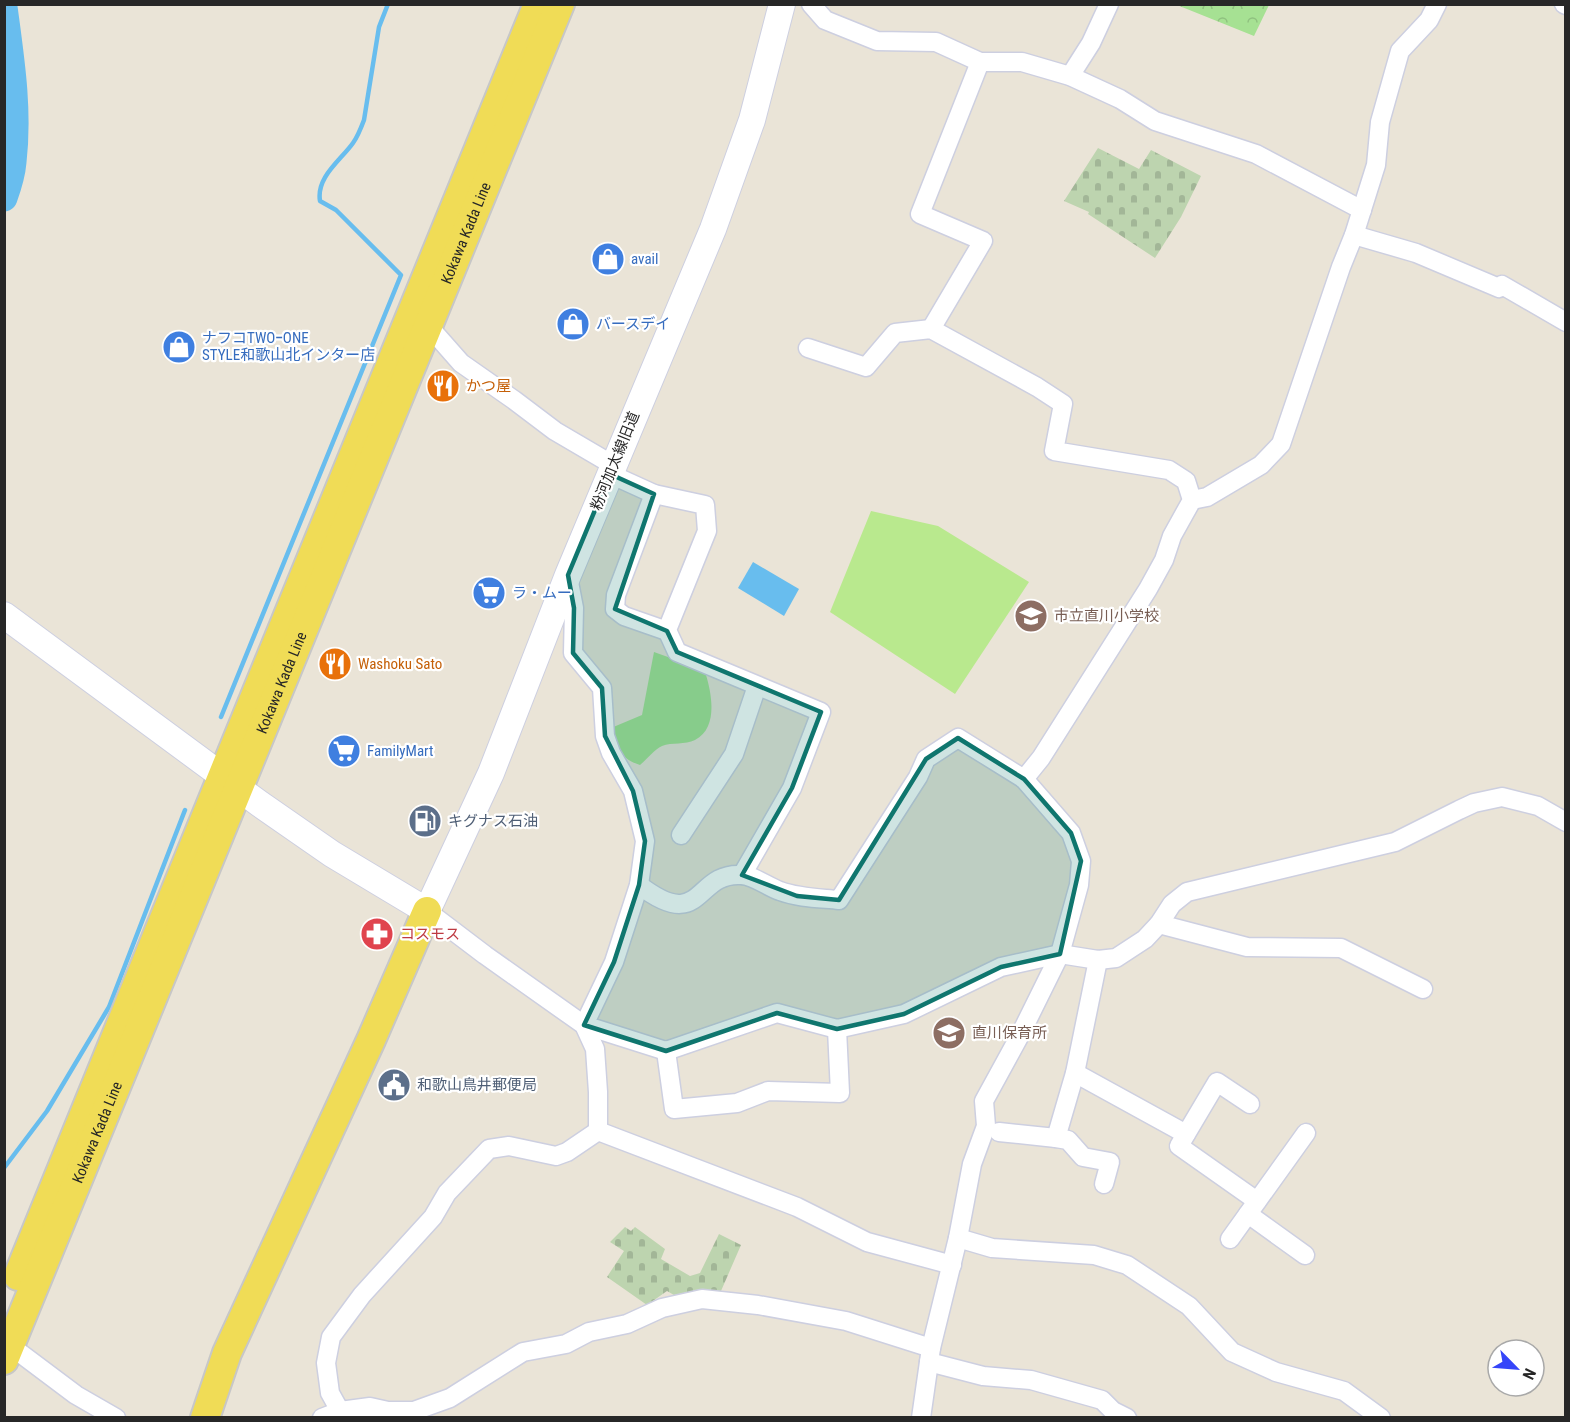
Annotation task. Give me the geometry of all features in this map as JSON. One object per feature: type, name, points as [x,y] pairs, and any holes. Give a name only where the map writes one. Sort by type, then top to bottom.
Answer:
[{"type":"main road","name":"Kokawa Kada Line","points":[[421,317],[538,4]]},
{"type":"main road","name":"Kokawa Kada Line","points":[[6,1349],[230,782],[421,317],[560,4]]},
{"type":"main road","name":"Kokawa Kada Line","points":[[4,1308],[230,782]]},
{"type":"main road","points":[[205,1418],[227,1353],[371,1040],[427,911]]},
{"type":"street","name":"粉河加太線旧道","points":[[427,911],[491,773],[568,575],[713,229],[752,120],[782,4]]},
{"type":"street","points":[[1070,76],[1091,43],[1109,4]]},
{"type":"street","points":[[1024,780],[1047,749],[1148,589],[1164,560],[1172,536],[1192,501],[1207,497],[1261,465],[1281,444],[1376,165],[1380,122],[1401,51],[1429,20],[1437,4]]},
{"type":"street","points":[[814,6],[825,20],[877,41],[936,42],[980,62],[1022,62],[1070,76],[1120,99],[1155,121],[1256,154],[1362,210]]},
{"type":"street","points":[[931,329],[983,241],[921,214],[980,62]]},
{"type":"street","points":[[1354,235],[1416,253],[1499,288],[1502,285],[1566,322]]},
{"type":"street","points":[[421,317],[461,363],[612,469],[654,494],[705,505],[707,531],[667,631],[676,652],[821,712],[792,788],[742,875]]},
{"type":"street","points":[[808,348],[866,367],[895,333],[931,329],[1037,387],[1063,404],[1054,451],[1169,470],[1186,481],[1192,501]]},
{"type":"street","points":[[654,494],[616,595],[615,609],[624,616],[667,631]]},
{"type":"street","points":[[568,575],[574,608],[573,653],[602,688],[605,736],[611,753],[633,791],[645,841],[639,885],[614,962],[584,1025]]},
{"type":"street","points":[[4,615],[230,782],[332,854],[427,911],[584,1025],[666,1051],[777,1013],[837,1029],[904,1014],[1001,967],[1060,954],[1098,960],[1116,958],[1144,939],[1159,924],[1172,904],[1187,892],[1395,842],[1474,803],[1502,797],[1538,806],[1566,822]]},
{"type":"street","points":[[681,835],[734,754],[757,686]]},
{"type":"street","points":[[639,885],[656,898],[673,905],[694,900],[719,879],[742,875],[796,896],[839,900],[918,777],[926,759],[958,738],[1024,780],[1071,833],[1081,861],[1079,885],[1060,954],[984,1101],[986,1126],[972,1164],[958,1238],[930,1355],[921,1418]]},
{"type":"street","points":[[1159,924],[1247,947],[1341,948],[1423,989]]},
{"type":"street","points":[[1056,1138],[1075,1073],[1098,960]]},
{"type":"street","points":[[584,1025],[595,1049],[598,1131]]},
{"type":"street","points":[[666,1051],[674,1109],[737,1103],[768,1091],[840,1093],[837,1029]]},
{"type":"street","points":[[1075,1073],[1186,1134]]},
{"type":"street","points":[[1250,1104],[1217,1082],[1179,1146],[1253,1207],[1305,1255]]},
{"type":"street","points":[[598,1131],[797,1207],[867,1242],[952,1265]]},
{"type":"street","points":[[598,1131],[567,1152],[556,1156],[509,1146],[489,1149],[447,1193],[433,1216],[362,1295],[331,1337],[326,1363],[331,1414],[370,1407],[389,1414],[414,1411],[450,1398],[523,1352],[566,1344],[589,1332],[627,1324],[662,1308],[702,1299],[758,1305],[846,1322],[983,1376],[1030,1380],[1102,1400],[1113,1411],[1127,1418]]},
{"type":"street","points":[[999,1132],[1068,1140],[1083,1157],[1110,1162],[1104,1185]]},
{"type":"street","points":[[1230,1239],[1306,1133]]},
{"type":"street","points":[[958,1238],[992,1248],[1094,1255],[1127,1265],[1189,1306],[1232,1352],[1276,1372],[1344,1390],[1381,1418]]},
{"type":"street","points":[[6,1349],[116,1418]]},
{"type":"highlighted area","points":[[610,474],[654,494],[615,609],[667,631],[677,652],[821,712],[792,788],[742,875],[797,896],[839,900],[926,759],[958,738],[1024,779],[1071,833],[1081,861],[1060,954],[1001,967],[904,1014],[837,1029],[777,1013],[666,1051],[584,1025],[614,962],[639,885],[645,841],[633,791],[605,736],[602,688],[573,653],[574,608],[568,575]]},
{"type":"green space","points":[[1177,5],[1269,5],[1254,36]]},
{"type":"green space","points":[[1098,148],[1139,169],[1151,150],[1201,176],[1181,217],[1155,258],[1088,214],[1089,212],[1064,201]]},
{"type":"green space","points":[[871,511],[938,526],[1029,582],[955,694],[830,612]]},
{"type":"green space","points":[[654,652],[690,665],[706,675],[711,701],[710,719],[702,735],[695,740],[662,746],[640,765],[623,755],[611,728],[642,715]]},
{"type":"green space","points":[[625,1227],[631,1231],[635,1227],[665,1249],[661,1259],[690,1276],[700,1273],[719,1234],[741,1245],[721,1291],[698,1290],[674,1295],[667,1291],[647,1305],[607,1277],[624,1251],[610,1242]]},
{"type":"water","points":[[753,562],[799,589],[784,616],[738,588]]},
{"type":"waterway","points":[[221,717],[401,275],[336,210],[320,201],[322,184],[330,169],[353,143],[364,120],[379,27],[388,4]]},
{"type":"waterway","points":[[4,7],[15,123],[12,167],[4,198]]},
{"type":"waterway","points":[[4,1168],[47,1111],[109,1007],[185,810]]},
{"type":"place","name":"avail","points":[[608,259]]},
{"type":"place","name":"バースデイ","points":[[573,324]]},
{"type":"place","name":"ナフコTWOｰONE STYLE和歌山北インター店","points":[[179,347]]},
{"type":"place","name":"かつ屋","points":[[443,386]]},
{"type":"place","name":"ラ・ムー","points":[[489,593]]},
{"type":"place","name":"市立直川小学校","points":[[1031,616]]},
{"type":"place","name":"Washoku Sato","points":[[335,664]]},
{"type":"place","name":"FamilyMart","points":[[344,751]]},
{"type":"place","name":"キグナス石油","points":[[425,821]]},
{"type":"place","name":"コスモス","points":[[377,934]]},
{"type":"place","name":"直川保育所","points":[[949,1033]]},
{"type":"place","name":"和歌山鳥井郵便局","points":[[394,1085]]}]
